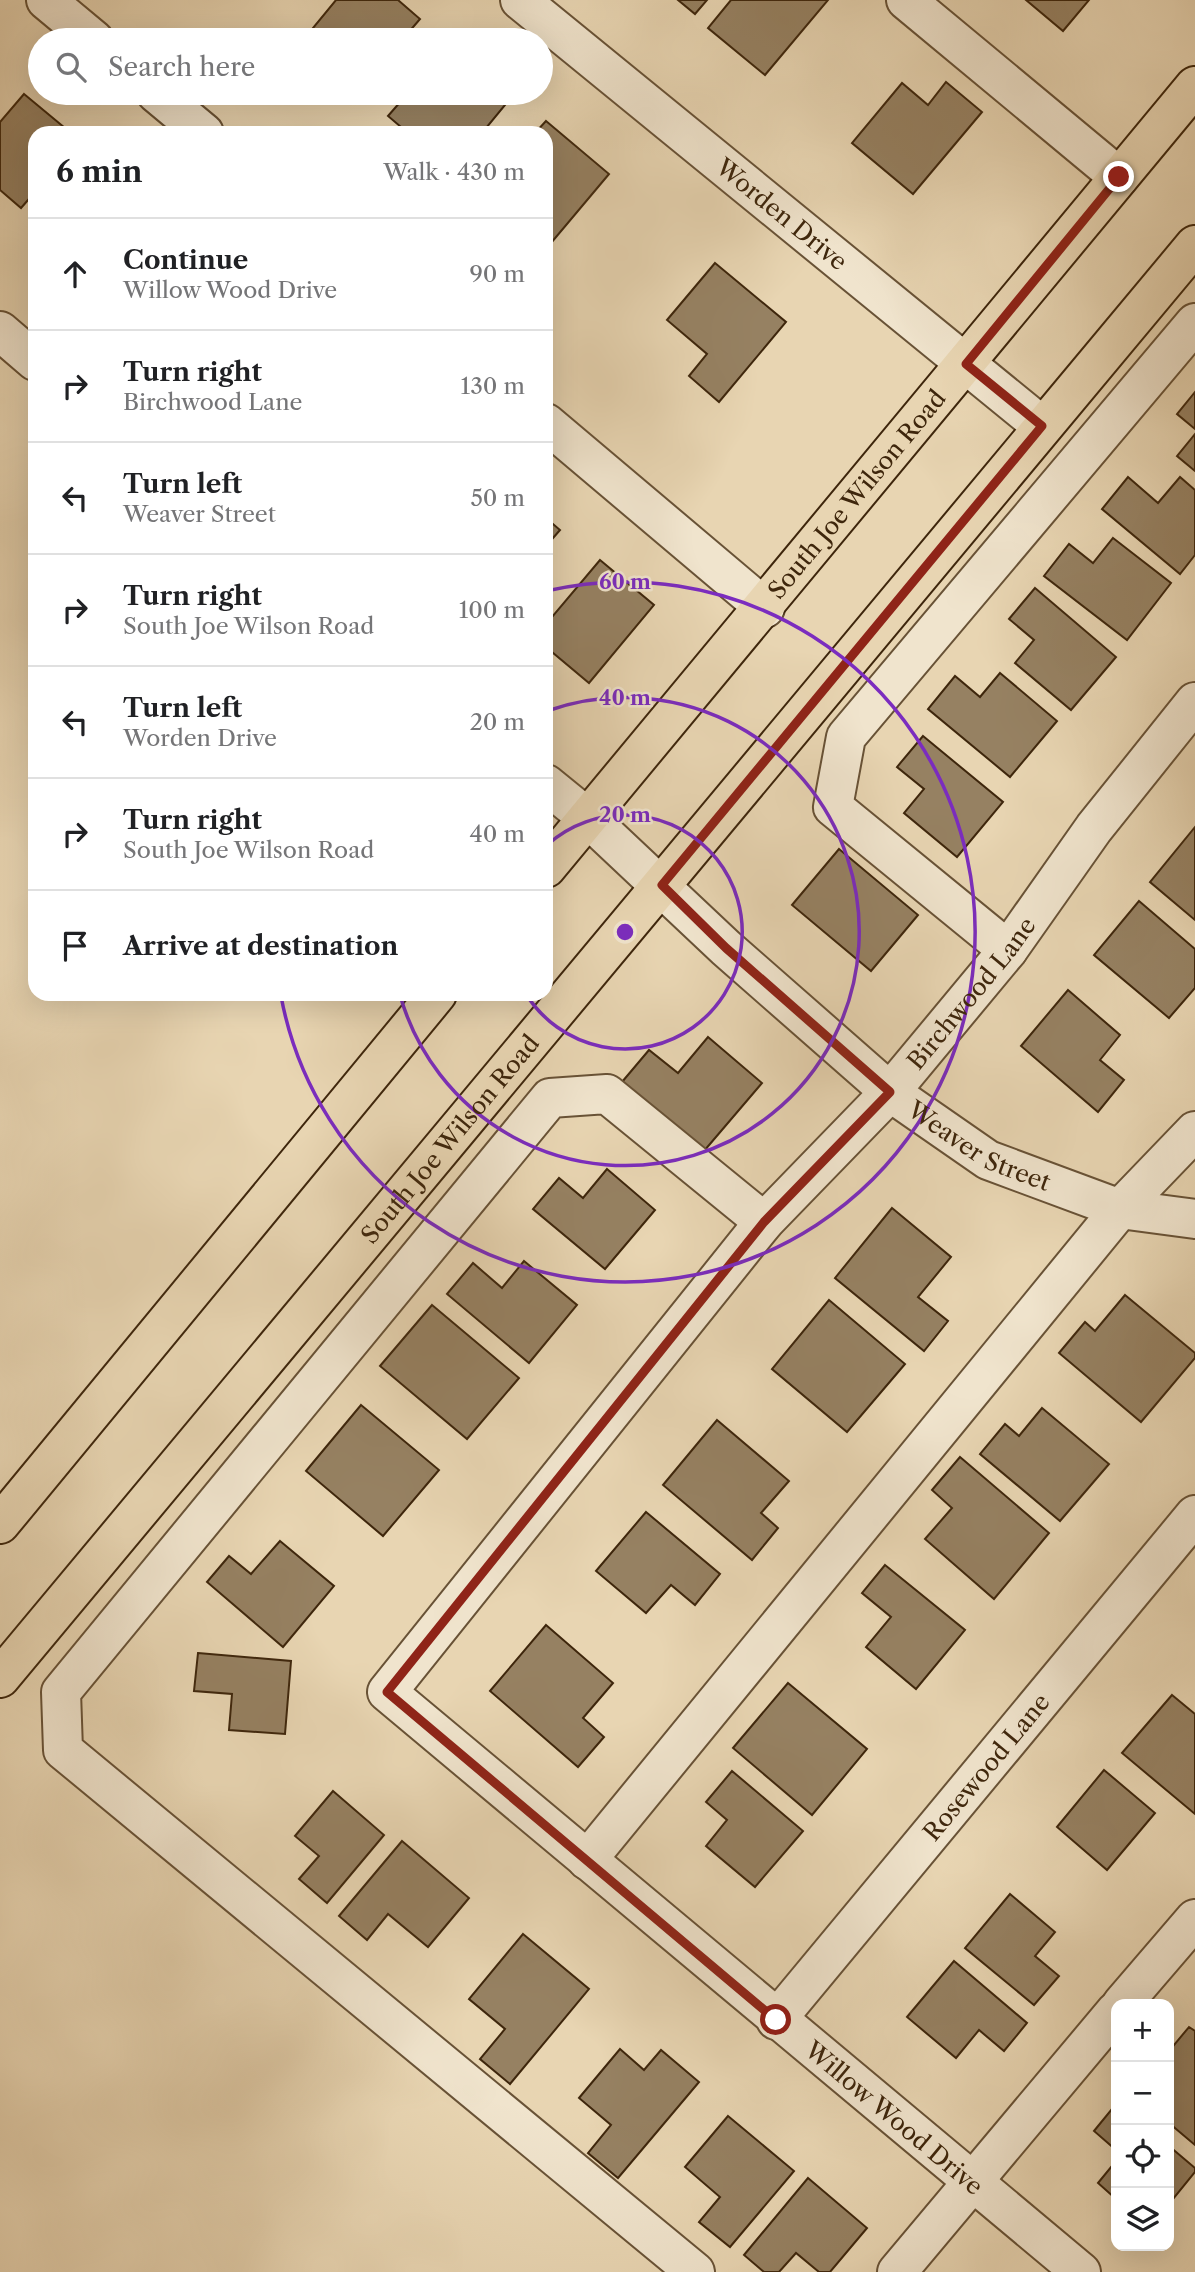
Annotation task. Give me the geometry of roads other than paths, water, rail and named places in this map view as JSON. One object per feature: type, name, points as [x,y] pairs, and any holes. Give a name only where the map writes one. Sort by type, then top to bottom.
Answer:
[{"type":"main road","name":"South Joe Wilson Road","points":[[553,860],[765,608],[1195,86]]},
{"type":"main road","name":"South Joe Wilson Road","points":[[0,1678],[1195,245]]},
{"type":"main road","points":[[0,1524],[431,1001]]},
{"type":"street","points":[[46,0],[80,28]]},
{"type":"street","name":"Worden Drive","points":[[520,0],[1042,426]]},
{"type":"street","points":[[905,0],[1119,177]]},
{"type":"street","points":[[170,105],[196,126]]},
{"type":"street","points":[[1008,950],[833,807],[846,737],[1195,323]]},
{"type":"street","points":[[0,331],[28,355]]},
{"type":"street","points":[[553,429],[765,608]]},
{"type":"street","name":"Birchwood Lane","points":[[387,1692],[764,1222],[890,1092],[1008,950],[1094,828],[1195,702]]},
{"type":"street","name":"Weaver Street","points":[[553,790],[662,885],[726,948],[890,1092],[988,1160],[1120,1209],[1195,1219]]},
{"type":"street","points":[[695,2272],[63,1750],[61,1692],[550,1098],[607,1094],[764,1222]]},
{"type":"street","points":[[587,1860],[1120,1209],[1195,1131]]},
{"type":"street","name":"Rosewood Lane","points":[[776,2020],[1195,1515]]},
{"type":"street","name":"Willow Wood Drive","points":[[387,1692],[776,2020],[1081,2272]]},
{"type":"street","points":[[1126,1999],[1195,1920]]},
{"type":"street","points":[[897,2272],[1111,2017]]}]
